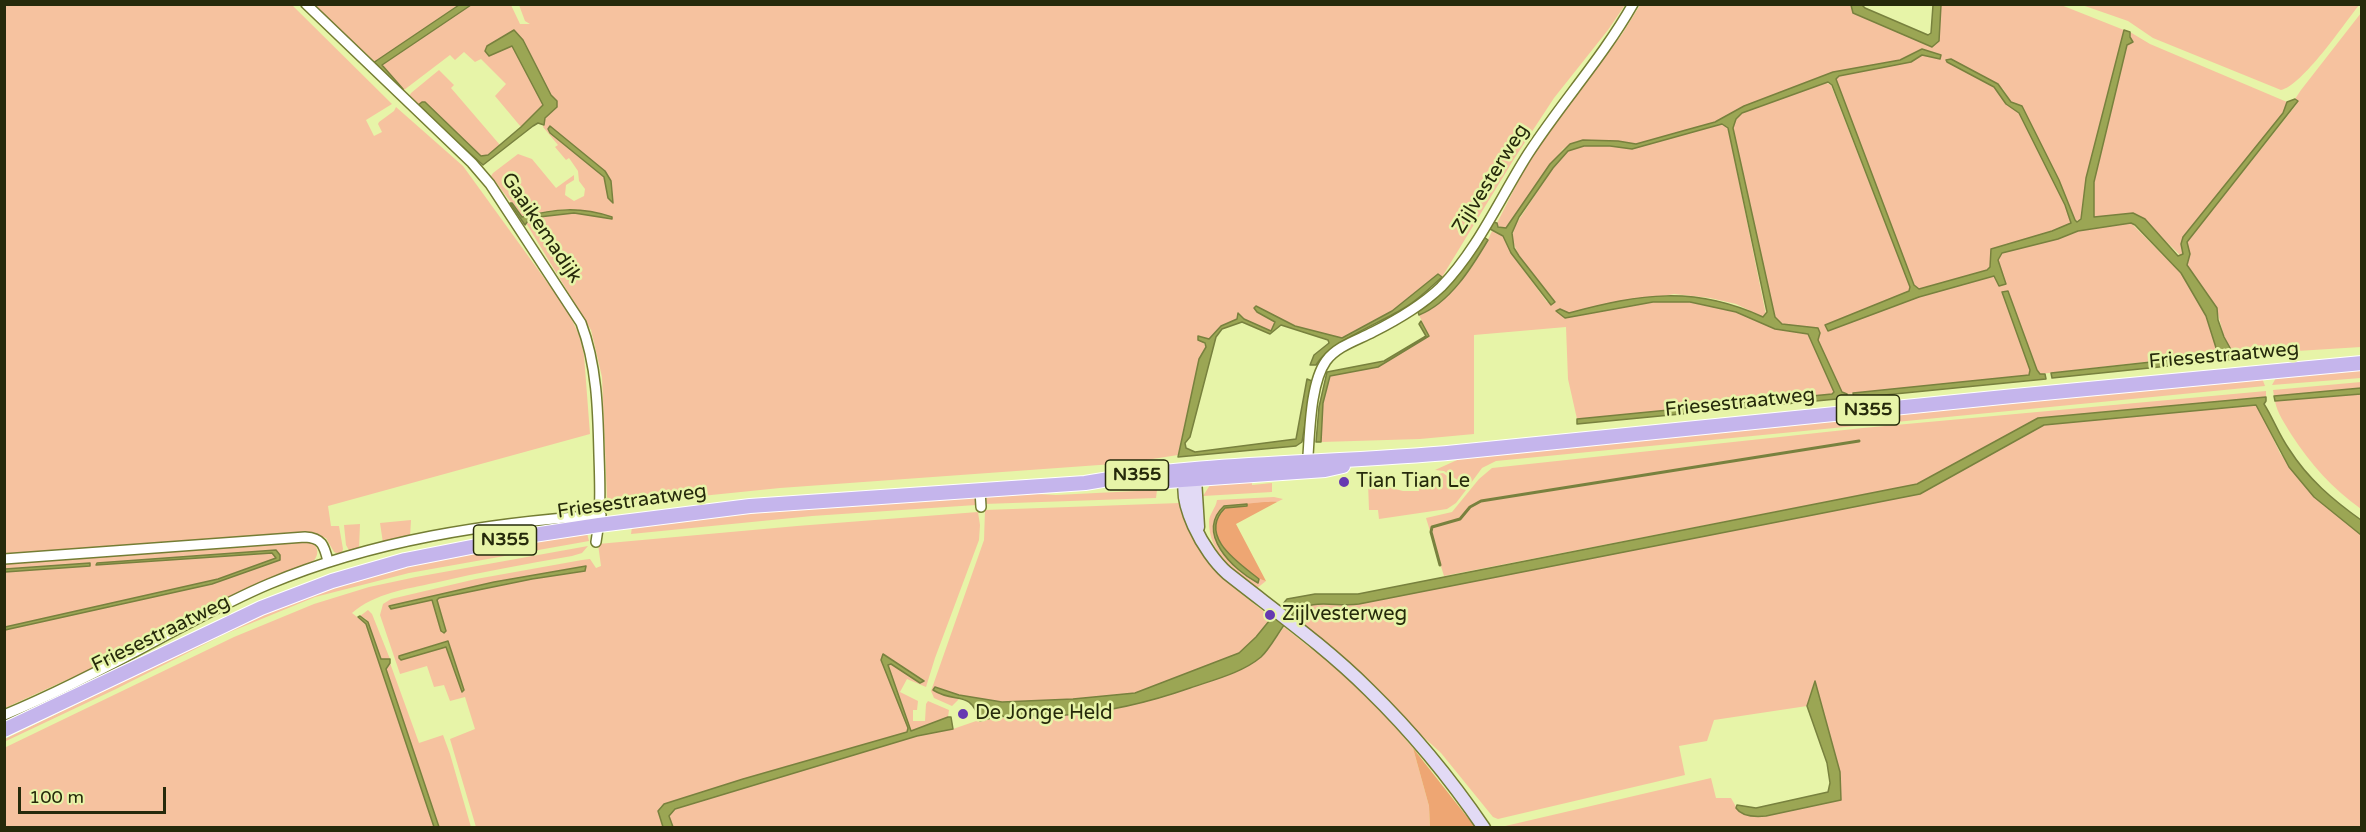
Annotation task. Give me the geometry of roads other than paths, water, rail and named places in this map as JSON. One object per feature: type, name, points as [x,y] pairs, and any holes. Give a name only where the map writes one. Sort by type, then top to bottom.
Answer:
[{"type":"main road","name":"Friesestraatweg","points":[[4,730],[99,687],[226,623],[332,581],[438,553],[600,520],[750,506],[1085,483],[1120,477],[1189,476],[1307,466],[2177,379],[2361,363]]},
{"type":"main road","points":[[1189,476],[1188,509],[1207,552],[1216,564],[1339,662],[1401,724],[1453,783],[1484,828]]},
{"type":"street","name":"Gaaikemadijk","points":[[306,4],[486,179],[581,323],[590,346],[599,424],[600,520],[596,542]]},
{"type":"street","name":"Zijlvesterweg","points":[[1307,466],[1316,391],[1320,373],[1328,358],[1340,348],[1398,319],[1424,302],[1449,278],[1484,228],[1530,152],[1619,28],[1633,4]]},
{"type":"street","points":[[980,490],[981,507]]},
{"type":"street","name":"Friesestraatweg","points":[[4,716],[79,681],[232,601],[328,561],[434,536],[528,521],[600,520]]},
{"type":"street","points":[[4,558],[305,537],[319,539],[322,542],[328,561]]},
{"type":"waterway","points":[[1440,565],[1431,532],[1432,527],[1460,519],[1470,507],[1481,501],[1859,441]]},
{"type":"place","name":"Tian Tian Le","points":[[1344,482]]},
{"type":"place","name":"Zijlvesterweg","points":[[1270,615]]},
{"type":"place","name":"De Jonge Held","points":[[963,714]]}]
